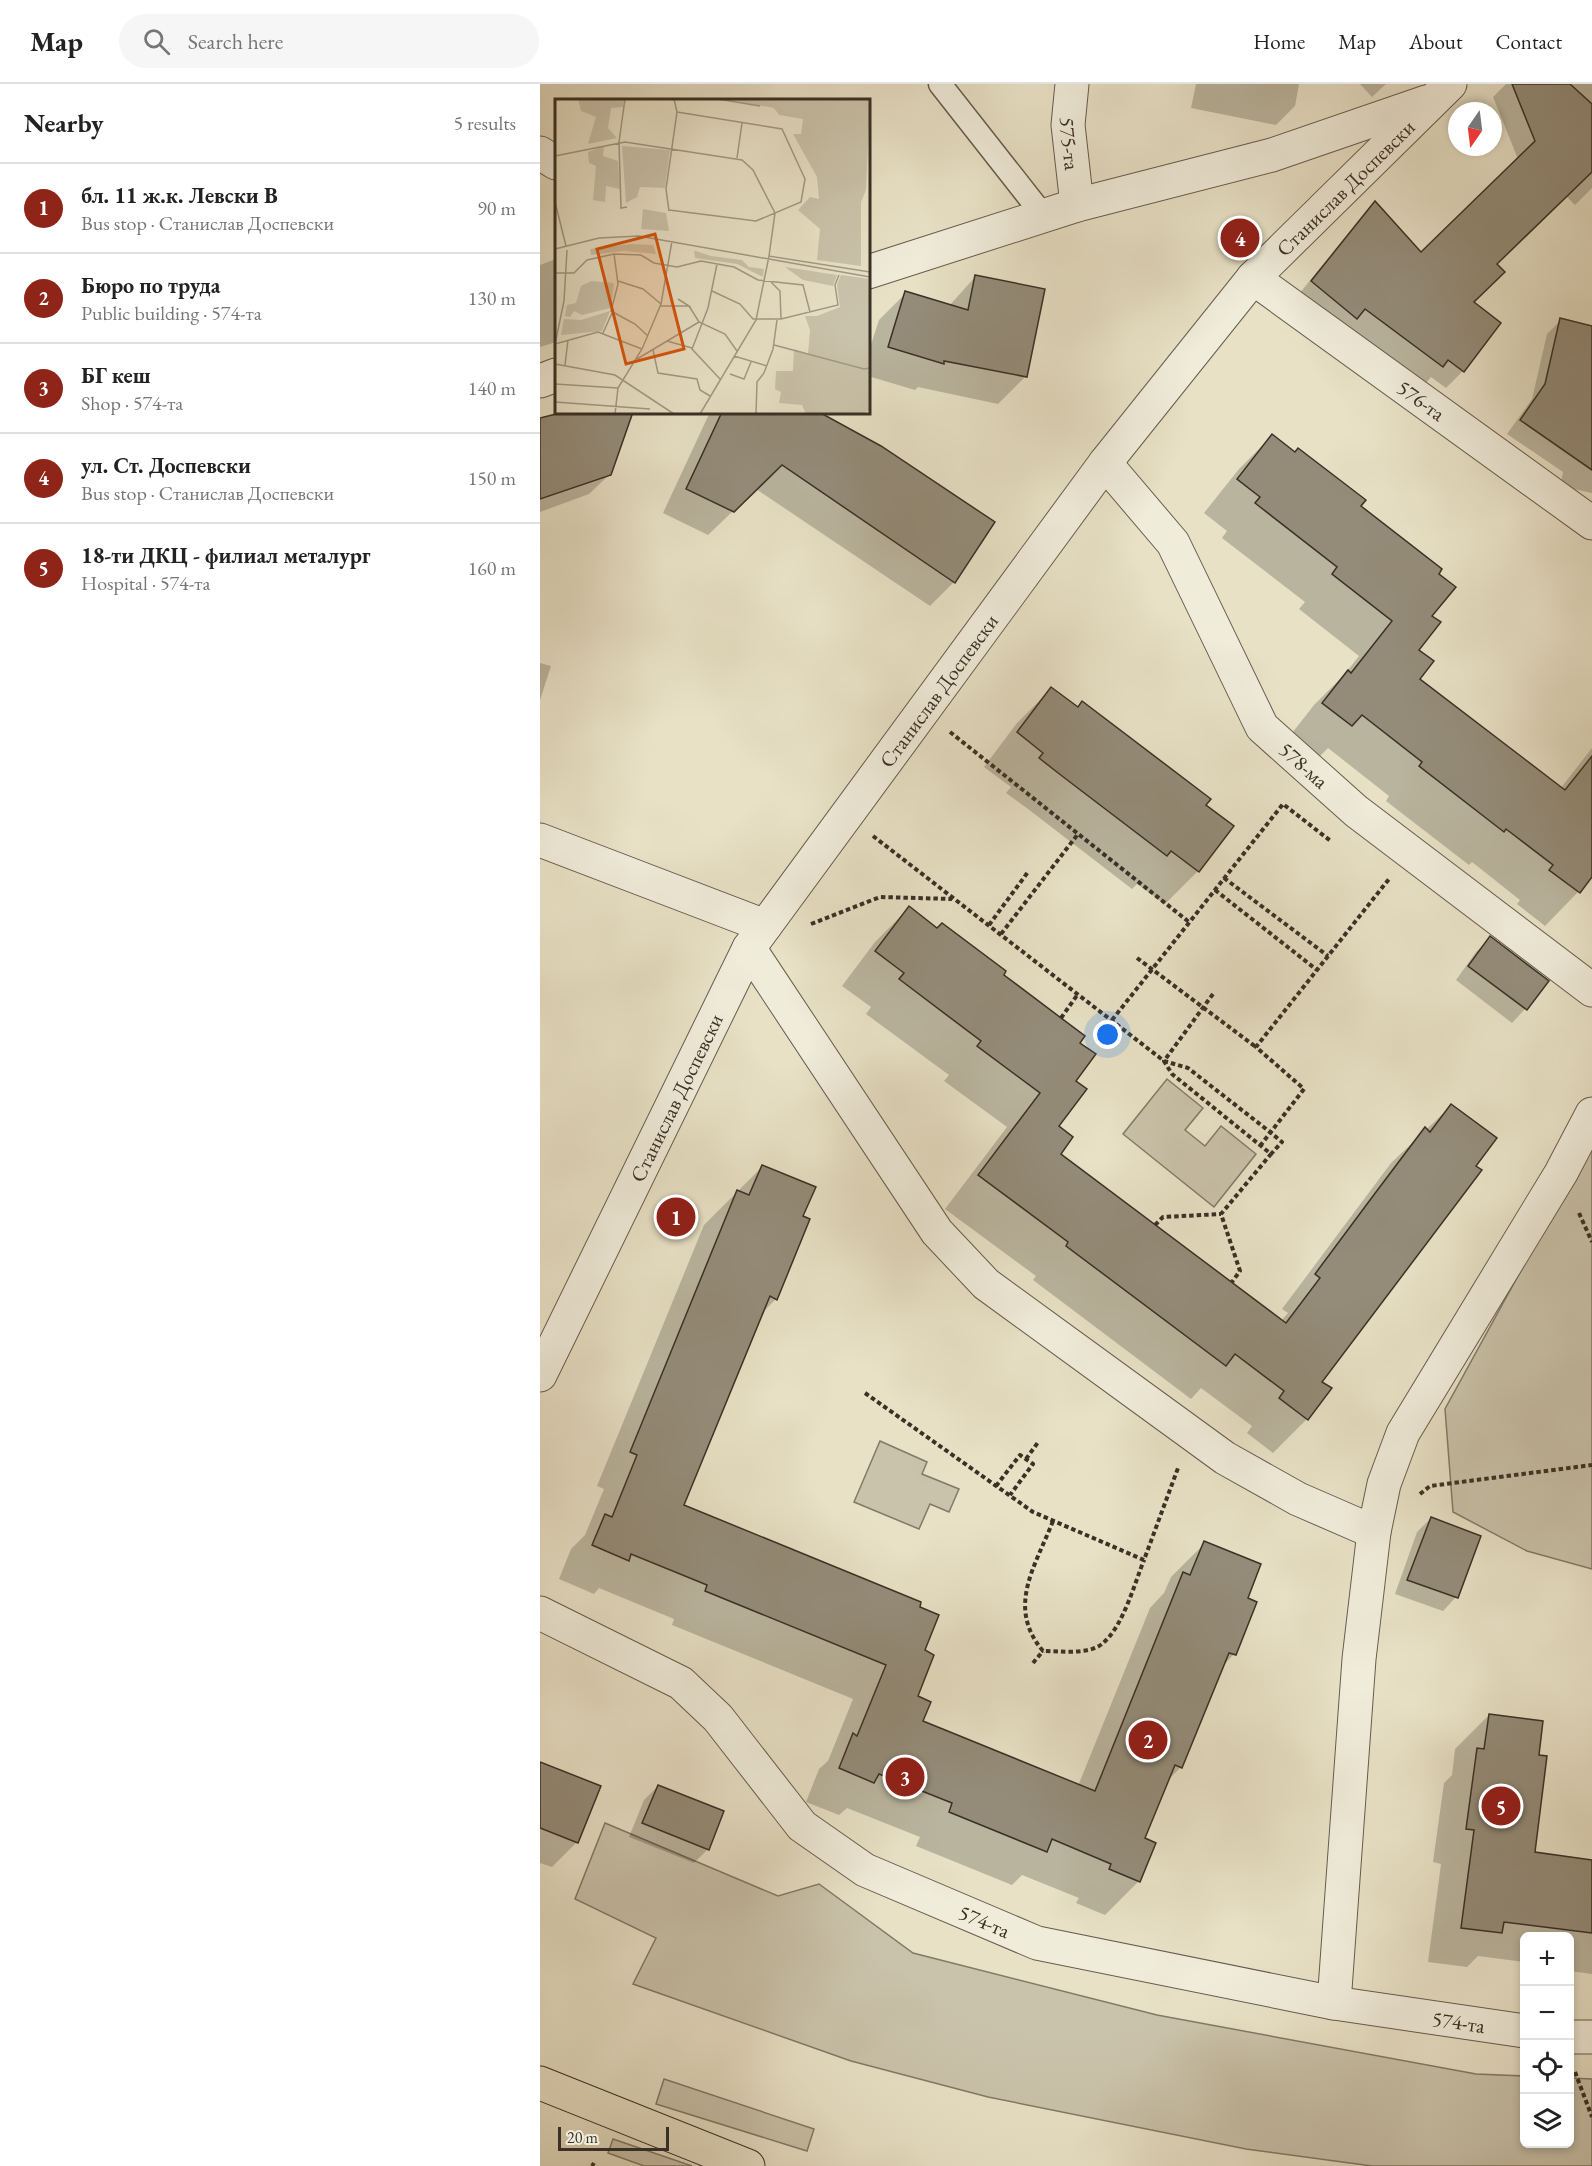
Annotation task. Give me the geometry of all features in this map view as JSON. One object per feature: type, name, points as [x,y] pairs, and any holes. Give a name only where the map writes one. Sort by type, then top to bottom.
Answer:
[{"type":"main road","points":[[540,2083],[748,2166]]},
{"type":"street","name":"575-та","points":[[1072,84],[1068,125],[1077,205]]},
{"type":"street","points":[[870,271],[1077,205],[1272,155],[1443,91]]},
{"type":"street","name":"Станислав Доспевски","points":[[540,1375],[757,937],[1105,463],[1253,278],[1443,91]]},
{"type":"street","points":[[540,153],[555,162]]},
{"type":"street","name":"576-та","points":[[1253,278],[1592,523]]},
{"type":"street","points":[[540,381],[555,375]]},
{"type":"street","name":"578-ма","points":[[1105,463],[1173,543],[1262,727],[1356,811],[1592,990]]},
{"type":"street","points":[[540,840],[757,937],[937,1232],[986,1284],[1225,1458],[1298,1499],[1374,1532]]},
{"type":"street","points":[[1334,2003],[1359,1659],[1374,1532],[1384,1484],[1402,1433],[1561,1173],[1592,1114]]},
{"type":"street","name":"574-та","points":[[540,1613],[681,1683],[718,1718],[802,1826],[865,1870],[1037,1942],[1334,2003],[1520,2030]]},
{"type":"street","points":[[1574,2050],[1592,2037]]},
{"type":"lane","points":[[940,84],[1043,215]]},
{"type":"path","points":[[923,710],[1189,922]]},
{"type":"path","points":[[1112,1020],[1283,804],[1332,842]]},
{"type":"path","points":[[846,816],[1164,1061],[1172,1074],[1271,1154]]},
{"type":"path","points":[[1001,934],[1078,834]]},
{"type":"path","points":[[1256,1047],[1410,852]]},
{"type":"path","points":[[988,925],[1028,872]]},
{"type":"path","points":[[1224,878],[1328,956]]},
{"type":"path","points":[[1215,890],[1317,970]]},
{"type":"path","points":[[804,927],[880,897],[954,899]]},
{"type":"path","points":[[1137,958],[1256,1047],[1304,1089],[1260,1146]]},
{"type":"path","points":[[1060,1018],[1078,994]]},
{"type":"path","points":[[1164,1061],[1213,994]]},
{"type":"path","points":[[1155,1225],[1163,1217],[1221,1214],[1282,1142],[1188,1068],[1164,1061]]},
{"type":"path","points":[[1221,1214],[1240,1271],[1232,1282]]},
{"type":"path","points":[[865,1393],[1033,1512],[1144,1560]]},
{"type":"path","points":[[1053,1521],[1025,1593],[1024,1617],[1035,1642],[1043,1651],[1082,1651],[1102,1645],[1119,1623],[1191,1433]]},
{"type":"path","points":[[1026,1459],[1039,1441]]},
{"type":"path","points":[[996,1486],[1020,1455],[1033,1464],[1010,1495]]},
{"type":"path","points":[[1374,1532],[1430,1486],[1592,1465]]},
{"type":"path","points":[[1033,1663],[1043,1651]]},
{"type":"path","points":[[1574,2061],[1592,2116]]},
{"type":"shaded area","points":[[1167,1079],[1203,1108],[1185,1130],[1205,1146],[1221,1126],[1256,1154],[1214,1207],[1123,1134]]},
{"type":"shaded area","points":[[1592,1141],[1592,1569],[1527,1551],[1453,1512],[1445,1409]]},
{"type":"shaded area","points":[[880,1441],[927,1462],[922,1474],[959,1489],[949,1512],[930,1504],[919,1529],[854,1502]]},
{"type":"shaded area","points":[[605,1823],[778,1896],[819,1884],[913,1953],[1157,2015],[1476,2074],[1520,2076],[1520,2148],[1574,2148],[1574,2078],[1592,2079],[1592,2166],[1372,2166],[1246,2149],[988,2097],[851,2061],[633,1984],[656,1938],[575,1899]]},
{"type":"shaded area","points":[[664,2079],[814,2129],[807,2151],[656,2104]]},
{"type":"shaded area","points":[[613,2139],[692,2166],[644,2166],[608,2153]]},
{"type":"building","points":[[1512,84],[1570,84],[1592,104],[1592,172],[1497,264],[1505,272],[1474,302],[1501,323],[1464,372],[1448,360],[1443,367],[1365,309],[1357,319],[1311,281],[1375,201],[1421,252],[1535,141]]},
{"type":"building","points":[[975,275],[1045,289],[1027,377],[944,361],[944,364],[888,347],[905,291],[968,310]]},
{"type":"building","points":[[1560,318],[1592,326],[1592,470],[1520,420],[1545,384]]},
{"type":"building","points":[[556,414],[632,414],[611,475],[540,499],[540,418]]},
{"type":"building","points":[[721,414],[823,414],[881,446],[995,522],[955,583],[782,465],[734,512],[686,489]]},
{"type":"building","points":[[1272,434],[1295,452],[1298,448],[1366,500],[1361,506],[1442,569],[1439,574],[1456,587],[1432,616],[1441,622],[1419,650],[1434,661],[1420,679],[1565,790],[1592,756],[1592,877],[1580,893],[1549,870],[1553,865],[1506,829],[1504,832],[1419,766],[1422,762],[1362,715],[1352,726],[1322,703],[1348,670],[1351,673],[1392,621],[1332,574],[1337,567],[1255,503],[1260,497],[1237,479]]},
{"type":"building","points":[[1051,687],[1078,707],[1082,701],[1211,799],[1206,805],[1234,826],[1199,872],[1171,851],[1167,856],[1062,776],[1039,758],[1043,753],[1017,732]]},
{"type":"building","points":[[909,906],[937,928],[942,923],[1006,971],[1004,975],[1085,1036],[1080,1043],[1096,1054],[1076,1081],[1087,1089],[1059,1126],[1073,1137],[1061,1154],[1286,1323],[1320,1278],[1315,1274],[1376,1192],[1425,1127],[1430,1132],[1451,1104],[1497,1138],[1476,1166],[1482,1170],[1322,1382],[1332,1388],[1308,1420],[1279,1398],[1284,1391],[1235,1354],[1226,1366],[1066,1246],[1068,1242],[978,1175],[1040,1093],[977,1046],[981,1041],[899,979],[904,973],[875,951]]},
{"type":"building","points":[[1490,936],[1549,981],[1527,1010],[1468,966]]},
{"type":"building","points":[[762,1165],[816,1187],[803,1216],[810,1219],[777,1300],[770,1296],[684,1505],[921,1602],[920,1607],[939,1615],[925,1650],[934,1655],[918,1696],[931,1702],[923,1721],[1095,1791],[1183,1572],[1190,1575],[1204,1541],[1261,1564],[1248,1598],[1257,1602],[1236,1655],[1229,1653],[1182,1768],[1175,1765],[1145,1838],[1156,1843],[1140,1882],[1109,1869],[1111,1864],[1052,1839],[1047,1852],[949,1812],[952,1803],[879,1774],[874,1783],[839,1768],[853,1733],[857,1736],[886,1665],[705,1591],[707,1585],[631,1554],[629,1561],[592,1545],[605,1514],[612,1517],[637,1455],[630,1452],[737,1190],[749,1195]]},
{"type":"building","points":[[1431,1517],[1481,1536],[1458,1598],[1407,1580]]},
{"type":"building","points":[[1489,1714],[1543,1721],[1539,1755],[1547,1756],[1535,1852],[1592,1860],[1592,1933],[1504,1922],[1502,1933],[1461,1928],[1474,1830],[1466,1829],[1477,1748],[1484,1749]]},
{"type":"building","points":[[540,1762],[601,1786],[578,1843],[540,1828]]},
{"type":"building","points":[[658,1785],[724,1811],[709,1850],[642,1823]]},
{"type":"place","name":"ул. Ст. Доспевски","points":[[1240,238]]},
{"type":"place","name":"бл. 11 ж.к. Левски В","points":[[676,1217]]},
{"type":"place","name":"Бюро по труда","points":[[1148,1740]]},
{"type":"place","name":"БГ кеш","points":[[905,1777]]},
{"type":"place","name":"18-ти ДКЦ - филиал металург","points":[[1501,1806]]}]
